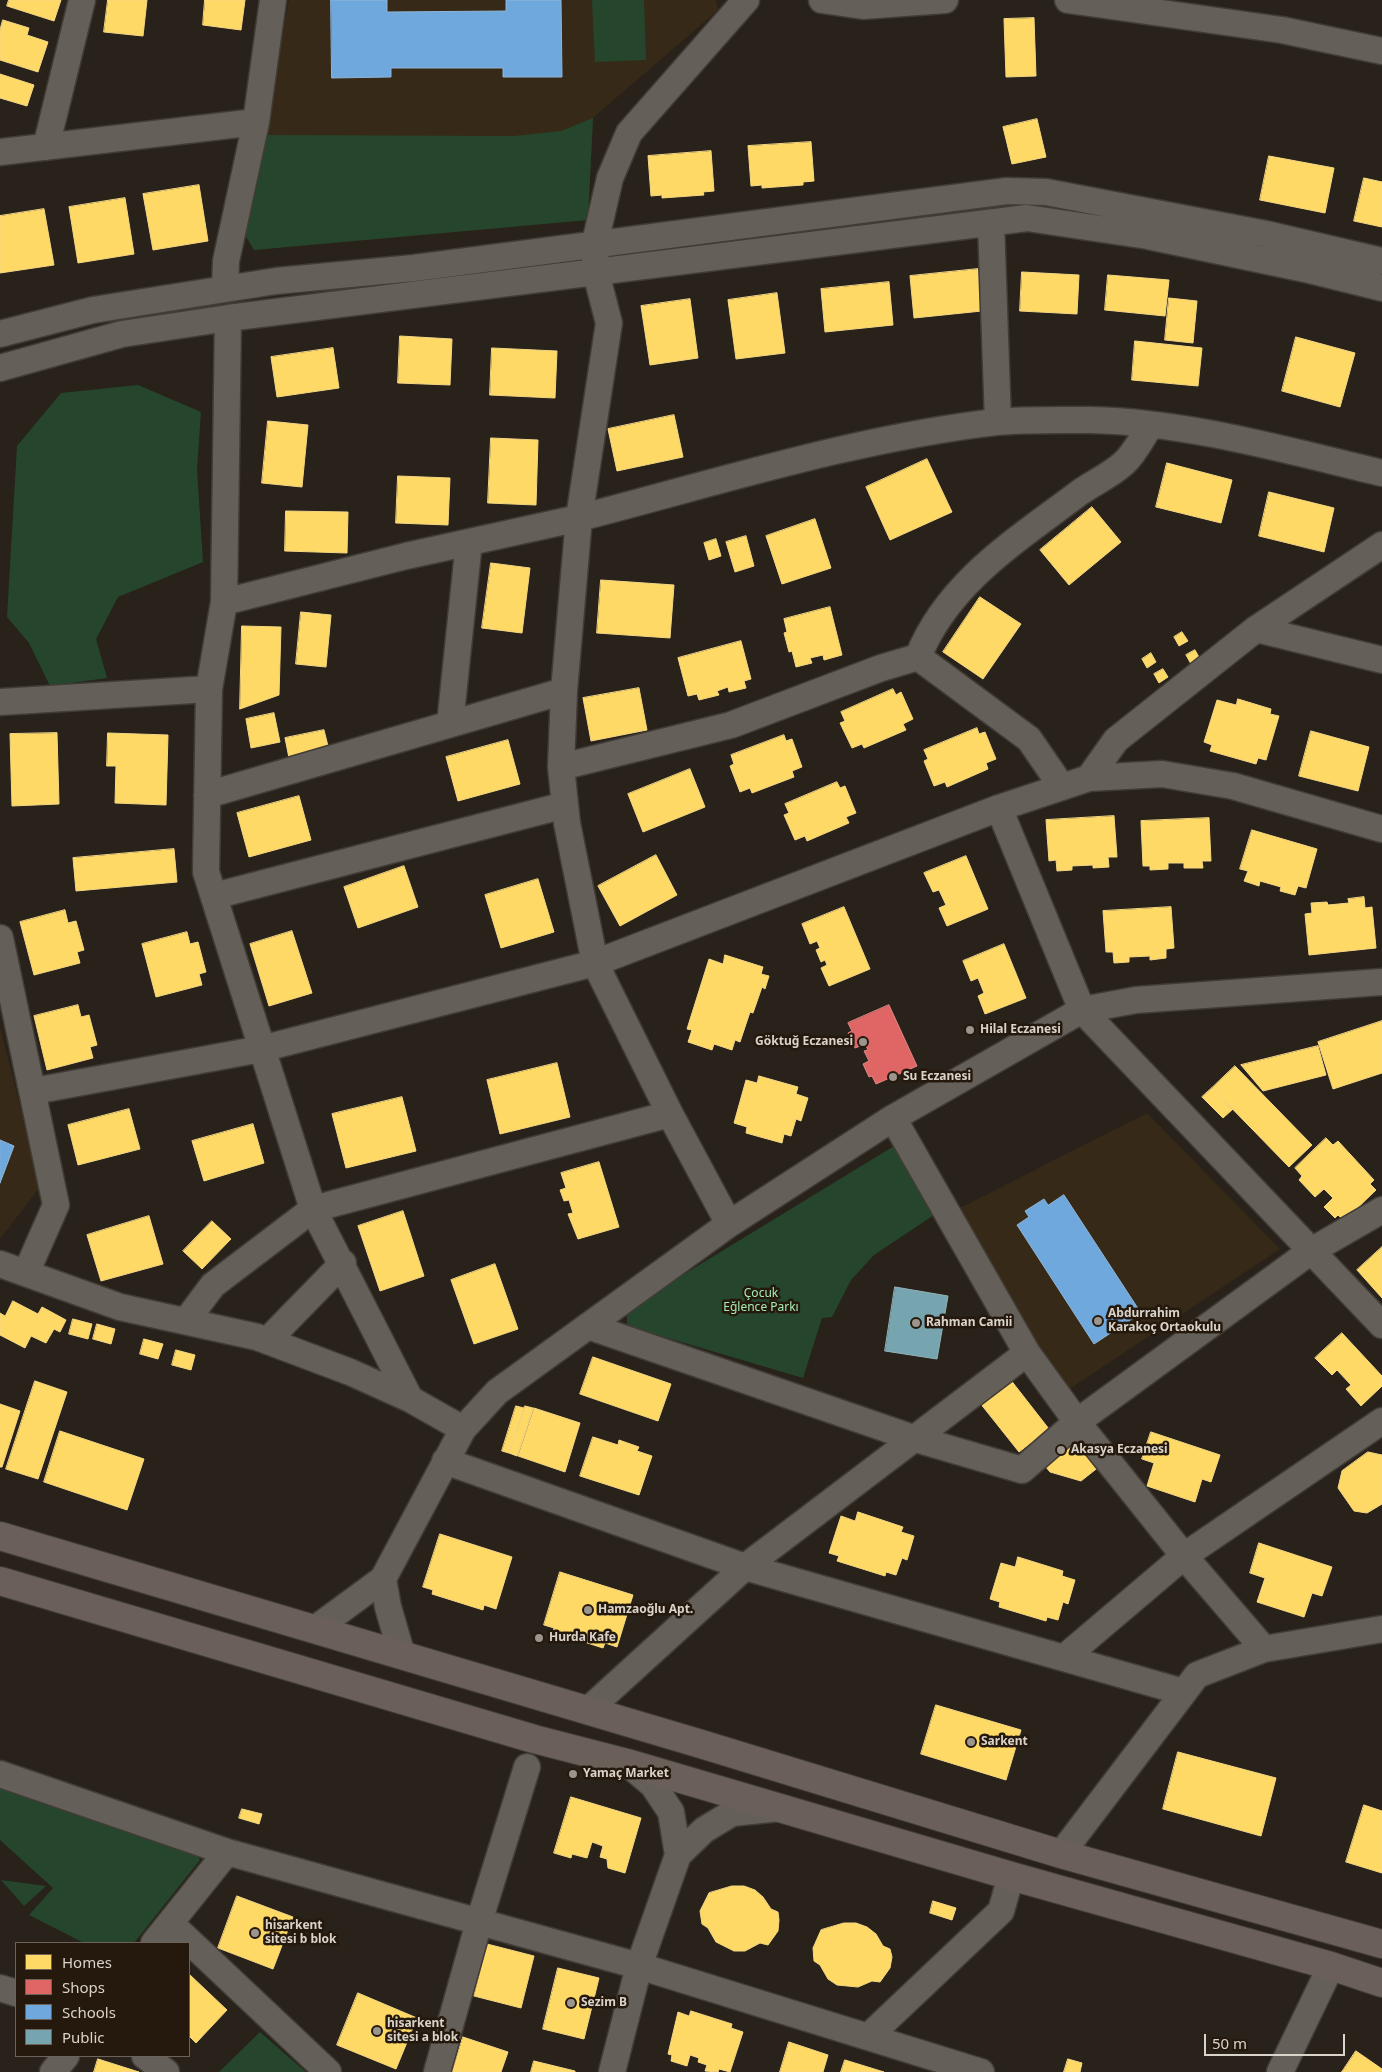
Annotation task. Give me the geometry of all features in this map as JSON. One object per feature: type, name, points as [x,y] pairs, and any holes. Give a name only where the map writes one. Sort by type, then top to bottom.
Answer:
[{"type":"main road","points":[[0,1536],[588,1710],[1061,1854],[1382,1944]]},
{"type":"main road","points":[[0,1581],[296,1670],[534,1739],[627,1763],[1011,1876],[1331,1966],[1382,1983]]},
{"type":"street","points":[[46,147],[82,0]]},
{"type":"street","points":[[224,289],[226,261],[256,122],[273,0]]},
{"type":"street","points":[[729,1224],[670,1114],[595,963],[567,824],[561,768],[564,691],[579,518],[609,323],[596,273],[594,244],[610,178],[629,133],[746,0]]},
{"type":"street","points":[[822,0],[863,6],[945,0]]},
{"type":"street","points":[[1068,0],[1282,30],[1382,51]]},
{"type":"street","points":[[0,152],[256,122]]},
{"type":"street","points":[[0,334],[93,310],[276,281],[414,268],[861,212],[1007,191],[1036,192],[1266,234],[1382,261]]},
{"type":"street","points":[[0,368],[122,334],[228,318],[1027,218],[1148,236],[1305,269],[1382,288]]},
{"type":"street","points":[[991,223],[998,422]]},
{"type":"street","points":[[228,318],[224,602],[209,689],[206,872],[313,1209],[343,1263],[410,1399]]},
{"type":"street","points":[[224,602],[468,542],[579,518],[848,450],[905,437],[998,422],[1092,420],[1150,426],[1248,441],[1382,473]]},
{"type":"street","points":[[918,657],[926,636],[944,609],[969,579],[1015,541],[1123,464],[1150,426]]},
{"type":"street","points":[[450,724],[468,542]]},
{"type":"street","points":[[1089,778],[1116,740],[1256,629],[1382,545]]},
{"type":"street","points":[[1256,629],[1382,660]]},
{"type":"street","points":[[561,768],[731,725],[881,668],[918,657]]},
{"type":"street","points":[[918,657],[1029,739],[1062,787]]},
{"type":"street","points":[[0,702],[209,689]]},
{"type":"street","points":[[208,795],[564,691]]},
{"type":"street","points":[[34,1091],[261,1049],[595,963],[998,808],[1089,778],[1162,774],[1233,786],[1382,830]]},
{"type":"street","points":[[214,896],[565,805]]},
{"type":"street","points":[[998,808],[1082,1010],[1382,1325]]},
{"type":"street","points":[[0,938],[34,1091],[56,1205],[26,1273]]},
{"type":"street","points":[[315,1629],[383,1579],[463,1429],[497,1392],[729,1224],[893,1118],[1082,1010],[1136,1000],[1382,982]]},
{"type":"street","points":[[186,1321],[213,1285],[313,1209],[670,1114]]},
{"type":"street","points":[[893,1118],[1027,1353],[1077,1422],[1184,1556],[1264,1649]]},
{"type":"street","points":[[588,1326],[916,1439],[1022,1470],[1077,1422],[1311,1251],[1382,1210]]},
{"type":"street","points":[[266,1340],[343,1263]]},
{"type":"street","points":[[0,1264],[120,1307],[266,1340],[350,1372],[410,1399],[463,1429]]},
{"type":"street","points":[[588,1710],[745,1566],[916,1439],[1027,1353]]},
{"type":"street","points":[[1065,1657],[1184,1556],[1382,1421]]},
{"type":"street","points":[[445,1461],[745,1566],[1183,1692]]},
{"type":"street","points":[[383,1579],[388,1607],[402,1655]]},
{"type":"street","points":[[1061,1854],[1197,1675],[1264,1649],[1382,1629]]},
{"type":"street","points":[[627,1763],[653,1785],[671,1812],[678,1855]]},
{"type":"street","points":[[437,2072],[479,1922],[527,1767]]},
{"type":"street","points":[[0,1774],[227,1852],[639,1966],[981,2072]]},
{"type":"street","points":[[612,2072],[639,1966],[678,1855],[704,1830],[732,1813],[780,1808]]},
{"type":"street","points":[[173,1942],[162,1933],[227,1852]]},
{"type":"street","points":[[868,2037],[1001,1911],[1011,1876]]},
{"type":"street","points":[[190,1956],[328,2072]]},
{"type":"street","points":[[1280,2072],[1331,1966]]},
{"type":"street","points":[[0,1988],[15,1993]]},
{"type":"street","points":[[53,2072],[65,2057]]},
{"type":"street","points":[[146,2057],[166,2072]]},
{"type":"shaded area","points":[[289,0],[716,0],[718,10],[593,118],[588,220],[254,250],[244,233]]},
{"type":"shaded area","points":[[0,1026],[40,1187],[0,1239]]},
{"type":"shaded area","name":"Abdurrahim Karakoç Ortaokulu","points":[[1147,1113],[1280,1249],[1065,1392],[958,1209]]},
{"type":"green space","points":[[592,0],[644,0],[646,60],[595,62]]},
{"type":"green space","points":[[593,118],[588,220],[254,250],[244,233],[263,135],[514,136],[561,131]]},
{"type":"green space","points":[[138,385],[201,412],[197,470],[203,562],[118,597],[96,639],[107,678],[50,686],[29,643],[7,617],[17,446],[61,393]]},
{"type":"green space","name":"Çocuk Eğlence Parkı","points":[[899,1143],[937,1213],[874,1255],[851,1280],[832,1317],[822,1318],[803,1378],[627,1326],[627,1309]]},
{"type":"green space","points":[[0,1788],[194,1846],[200,1860],[135,1942],[82,1942],[29,1915],[53,1888],[0,1840]]},
{"type":"green space","points":[[1,1880],[46,1886],[24,1906]]},
{"type":"green space","points":[[260,2032],[306,2072],[219,2072]]},
{"type":"building: Homes","points":[[9,0],[61,0],[54,21],[7,6]]},
{"type":"building: Homes","points":[[108,0],[147,0],[143,36],[104,32]]},
{"type":"building: Homes","points":[[205,0],[245,0],[241,30],[203,25]]},
{"type":"building: Homes","points":[[1034,18],[1036,76],[1006,77],[1004,19]]},
{"type":"building: Homes","points":[[3,20],[29,28],[27,35],[48,42],[38,72],[0,60],[0,30]]},
{"type":"building: Homes","points":[[0,74],[34,85],[27,106],[0,98]]},
{"type":"building: Homes","points":[[1037,119],[1046,157],[1012,164],[1003,127]]},
{"type":"building: Homes","points":[[811,142],[814,181],[803,182],[803,185],[762,188],[762,185],[751,186],[748,146]]},
{"type":"building: Homes","points":[[711,151],[714,191],[703,192],[704,195],[662,198],[662,195],[651,196],[648,156]]},
{"type":"building: Homes","points":[[1269,156],[1334,168],[1325,213],[1260,200]]},
{"type":"building: Homes","points":[[1364,178],[1382,182],[1382,227],[1354,221]]},
{"type":"building: Homes","points":[[199,185],[208,241],[153,250],[143,194]]},
{"type":"building: Homes","points":[[125,198],[134,254],[78,263],[69,207]]},
{"type":"building: Homes","points":[[44,209],[54,265],[0,273],[0,216]]},
{"type":"building: Homes","points":[[978,269],[982,311],[914,318],[910,276]]},
{"type":"building: Homes","points":[[1022,272],[1079,275],[1077,314],[1020,311]]},
{"type":"building: Homes","points":[[1108,275],[1169,280],[1165,316],[1105,310]]},
{"type":"building: Homes","points":[[889,282],[893,325],[825,332],[821,289]]},
{"type":"building: Homes","points":[[777,293],[785,353],[736,359],[728,300]]},
{"type":"building: Homes","points":[[1169,298],[1197,301],[1193,343],[1165,340]]},
{"type":"building: Homes","points":[[690,299],[698,358],[650,365],[641,306]]},
{"type":"building: Homes","points":[[400,336],[452,339],[450,385],[398,383]]},
{"type":"building: Homes","points":[[1296,337],[1355,353],[1340,407],[1282,391]]},
{"type":"building: Homes","points":[[1135,341],[1202,348],[1198,386],[1132,380]]},
{"type":"building: Homes","points":[[333,348],[339,388],[277,397],[271,357]]},
{"type":"building: Homes","points":[[492,348],[557,351],[555,398],[490,395]]},
{"type":"building: Homes","points":[[674,415],[683,457],[617,471],[608,429]]},
{"type":"building: Homes","points":[[268,421],[308,425],[302,487],[262,483]]},
{"type":"building: Homes","points":[[491,438],[538,440],[536,505],[488,503]]},
{"type":"building: Homes","points":[[927,459],[952,512],[890,540],[866,487]]},
{"type":"building: Homes","points":[[1167,463],[1232,480],[1221,523],[1156,507]]},
{"type":"building: Homes","points":[[398,476],[450,478],[448,525],[396,523]]},
{"type":"building: Homes","points":[[1269,492],[1334,508],[1324,552],[1259,536]]},
{"type":"building: Homes","points":[[1092,507],[1121,542],[1069,585],[1040,550]]},
{"type":"building: Homes","points":[[286,511],[348,512],[347,553],[285,551]]},
{"type":"building: Homes","points":[[815,519],[831,568],[782,584],[766,536]]},
{"type":"building: Homes","points":[[746,536],[754,566],[735,572],[726,542]]},
{"type":"building: Homes","points":[[716,539],[721,556],[709,560],[704,543]]},
{"type":"building: Homes","points":[[491,563],[530,568],[522,633],[482,628]]},
{"type":"building: Homes","points":[[601,580],[674,585],[670,638],[597,633]]},
{"type":"building: Homes","points":[[980,597],[1021,624],[983,679],[943,652]]},
{"type":"building: Homes","points":[[830,607],[842,655],[824,660],[823,655],[810,658],[812,663],[796,667],[792,651],[789,652],[784,633],[787,632],[784,619]]},
{"type":"building: Homes","points":[[301,612],[331,615],[326,667],[296,664]]},
{"type":"building: Homes","points":[[242,626],[281,627],[279,695],[240,709]]},
{"type":"building: Homes","points":[[1182,632],[1188,641],[1179,646],[1174,637]]},
{"type":"building: Homes","points":[[741,641],[751,679],[744,681],[746,688],[729,692],[728,687],[717,691],[719,695],[699,700],[697,694],[688,696],[678,658]]},
{"type":"building: Homes","points":[[1195,650],[1200,659],[1191,664],[1186,655]]},
{"type":"building: Homes","points":[[1151,653],[1156,662],[1147,668],[1142,659]]},
{"type":"building: Homes","points":[[1163,669],[1168,677],[1159,683],[1154,674]]},
{"type":"building: Homes","points":[[639,688],[647,730],[591,741],[583,698]]},
{"type":"building: Homes","points":[[893,689],[896,695],[901,692],[913,719],[903,724],[906,730],[864,748],[862,744],[852,748],[840,723],[845,721],[841,712]]},
{"type":"building: Homes","points":[[1238,699],[1271,709],[1270,714],[1279,716],[1266,760],[1258,758],[1256,764],[1210,751],[1212,745],[1204,742],[1217,700],[1236,705]]},
{"type":"building: Homes","points":[[274,713],[280,742],[251,748],[246,719]]},
{"type":"building: Homes","points":[[977,728],[979,734],[985,732],[996,759],[986,763],[988,769],[947,787],[945,782],[934,786],[924,761],[928,759],[924,750]]},
{"type":"building: Homes","points":[[324,730],[329,750],[289,758],[285,738]]},
{"type":"building: Homes","points":[[1311,731],[1369,747],[1358,791],[1299,776]]},
{"type":"building: Homes","points":[[57,733],[59,804],[12,806],[10,734]]},
{"type":"building: Homes","points":[[108,733],[168,735],[166,805],[115,803],[116,766],[107,766]]},
{"type":"building: Homes","points":[[784,735],[786,741],[792,739],[802,767],[792,771],[794,777],[752,793],[750,788],[740,792],[730,766],[734,764],[731,755]]},
{"type":"building: Homes","points":[[508,740],[520,784],[458,801],[446,757]]},
{"type":"building: Homes","points":[[690,769],[705,807],[643,832],[628,794]]},
{"type":"building: Homes","points":[[837,782],[840,788],[845,786],[856,813],[846,817],[849,823],[807,841],[805,836],[795,840],[784,815],[789,813],[785,804]]},
{"type":"building: Homes","points":[[299,796],[311,840],[249,857],[237,813]]},
{"type":"building: Homes","points":[[1114,816],[1117,857],[1108,857],[1109,867],[1093,868],[1093,865],[1072,866],[1072,870],[1057,871],[1056,860],[1049,861],[1046,820]]},
{"type":"building: Homes","points":[[1209,818],[1211,861],[1202,861],[1203,868],[1184,868],[1184,863],[1168,863],[1168,869],[1150,870],[1150,866],[1143,866],[1141,821]]},
{"type":"building: Homes","points":[[1252,830],[1317,849],[1306,888],[1298,886],[1295,895],[1280,891],[1281,887],[1260,881],[1259,886],[1244,881],[1248,871],[1240,869]]},
{"type":"building: Homes","points":[[174,849],[177,882],[76,891],[73,858]]},
{"type":"building: Homes","points":[[656,855],[677,895],[620,926],[598,886]]},
{"type":"building: Homes","points":[[966,856],[988,909],[947,926],[939,908],[946,905],[939,890],[933,892],[924,873]]},
{"type":"building: Homes","points":[[404,866],[418,907],[358,928],[344,887]]},
{"type":"building: Homes","points":[[538,879],[554,932],[501,948],[485,895]]},
{"type":"building: Homes","points":[[1364,897],[1365,908],[1372,907],[1376,948],[1309,955],[1305,914],[1312,913],[1311,903],[1327,902],[1328,905],[1349,903],[1348,899]]},
{"type":"building: Homes","points":[[844,907],[870,969],[829,986],[821,968],[827,965],[825,960],[821,962],[816,950],[820,948],[817,941],[810,944],[802,924]]},
{"type":"building: Homes","points":[[1171,907],[1174,948],[1166,949],[1166,958],[1150,960],[1150,956],[1129,957],[1129,962],[1114,963],[1113,952],[1106,952],[1103,911]]},
{"type":"building: Homes","points":[[65,910],[68,923],[76,921],[84,950],[77,952],[80,963],[34,975],[20,922]]},
{"type":"building: Homes","points":[[292,931],[312,993],[269,1006],[250,944]]},
{"type":"building: Homes","points":[[187,932],[190,944],[198,942],[206,972],[199,974],[202,985],[156,997],[142,944]]},
{"type":"building: Homes","points":[[1004,944],[1026,998],[985,1014],[978,996],[984,993],[978,978],[971,981],[963,961]]},
{"type":"building: Homes","points":[[725,955],[763,967],[761,974],[769,976],[765,989],[762,987],[753,1013],[750,1012],[740,1042],[735,1040],[732,1050],[714,1044],[712,1050],[688,1042],[692,1030],[687,1029],[709,959],[723,964]]},
{"type":"building: Homes","points":[[78,1005],[81,1017],[89,1015],[97,1045],[90,1047],[93,1058],[47,1070],[34,1016]]},
{"type":"building: Homes","points":[[1382,1021],[1382,1073],[1333,1089],[1318,1042]]},
{"type":"building: Homes","points":[[1318,1046],[1326,1075],[1263,1091],[1241,1065]]},
{"type":"building: Homes","points":[[557,1063],[570,1117],[500,1134],[487,1080]]},
{"type":"building: Homes","points":[[1235,1066],[1312,1145],[1289,1167],[1212,1088]]},
{"type":"building: Homes","points":[[759,1076],[798,1087],[796,1094],[808,1098],[801,1121],[796,1119],[791,1136],[784,1134],[782,1143],[746,1133],[747,1127],[734,1123],[746,1080],[757,1083]]},
{"type":"building: Homes","points":[[1212,1088],[1233,1109],[1223,1118],[1202,1097]]},
{"type":"building: Homes","points":[[402,1097],[416,1151],[346,1168],[332,1114]]},
{"type":"building: Homes","points":[[129,1109],[140,1149],[78,1165],[68,1125]]},
{"type":"building: Homes","points":[[253,1124],[264,1163],[204,1181],[192,1141]]},
{"type":"building: Homes","points":[[1326,1138],[1333,1145],[1338,1141],[1374,1180],[1370,1184],[1376,1190],[1344,1221],[1338,1215],[1335,1218],[1324,1207],[1333,1198],[1324,1189],[1315,1197],[1299,1180],[1302,1176],[1295,1168]]},
{"type":"building: Homes","points":[[599,1162],[619,1227],[578,1239],[568,1214],[573,1213],[569,1200],[564,1201],[560,1190],[566,1188],[561,1173]]},
{"type":"building: Homes","points":[[403,1211],[424,1276],[380,1291],[358,1226]]},
{"type":"building: Homes","points":[[149,1216],[163,1264],[101,1281],[87,1235]]},
{"type":"building: Homes","points":[[212,1221],[231,1239],[202,1269],[183,1251]]},
{"type":"building: Homes","points":[[1382,1247],[1382,1298],[1357,1270]]},
{"type":"building: Homes","points":[[495,1264],[518,1329],[474,1344],[451,1280]]},
{"type":"building: Homes","points":[[13,1301],[38,1314],[42,1307],[66,1320],[60,1332],[54,1329],[46,1343],[31,1336],[25,1348],[0,1335],[0,1313],[5,1316]]},
{"type":"building: Homes","points":[[73,1319],[92,1324],[88,1339],[69,1334]]},
{"type":"building: Homes","points":[[97,1324],[115,1329],[111,1344],[93,1339]]},
{"type":"building: Homes","points":[[1342,1333],[1382,1376],[1382,1386],[1361,1406],[1346,1389],[1351,1385],[1337,1370],[1332,1375],[1315,1358]]},
{"type":"building: Homes","points":[[144,1339],[163,1344],[158,1359],[140,1354]]},
{"type":"building: Homes","points":[[176,1350],[195,1355],[191,1370],[172,1365]]},
{"type":"building: Homes","points":[[593,1357],[671,1384],[658,1421],[580,1394]]},
{"type":"building: Homes","points":[[1010,1379],[1049,1429],[1019,1452],[980,1403]]},
{"type":"building: Homes","points":[[35,1381],[67,1392],[38,1479],[6,1469]]},
{"type":"building: Homes","points":[[0,1404],[20,1411],[2,1467],[0,1467]]},
{"type":"building: Homes","points":[[516,1406],[524,1408],[509,1453],[502,1451]]},
{"type":"building: Homes","points":[[525,1406],[533,1408],[517,1456],[509,1453]]},
{"type":"building: Homes","points":[[534,1408],[580,1423],[565,1472],[518,1456]]},
{"type":"building: Homes","points":[[60,1431],[144,1459],[127,1510],[44,1482]]},
{"type":"building: Homes","points":[[1151,1432],[1220,1455],[1211,1482],[1202,1479],[1195,1502],[1147,1486],[1154,1463],[1142,1459]]},
{"type":"building: Homes","points":[[593,1437],[618,1445],[619,1440],[639,1447],[637,1451],[652,1456],[639,1495],[580,1476]]},
{"type":"building: Homes","points":[[1078,1439],[1100,1466],[1081,1481],[1050,1472],[1045,1466]]},
{"type":"building: Homes","points":[[1368,1452],[1382,1455],[1382,1504],[1367,1513],[1354,1511],[1338,1488],[1342,1471]]},
{"type":"building: Homes","points":[[858,1512],[903,1527],[901,1532],[914,1536],[907,1560],[902,1558],[896,1575],[886,1572],[885,1576],[837,1561],[839,1556],[829,1553],[841,1516],[855,1521]]},
{"type":"building: Homes","points":[[440,1534],[512,1557],[496,1609],[484,1605],[483,1610],[432,1594],[433,1590],[423,1587]]},
{"type":"building: Homes","points":[[1259,1543],[1332,1567],[1322,1596],[1312,1593],[1304,1617],[1257,1602],[1265,1578],[1250,1573]]},
{"type":"building: Homes","points":[[1018,1557],[1063,1571],[1062,1576],[1075,1580],[1068,1604],[1063,1602],[1058,1620],[1047,1617],[1046,1621],[999,1607],[1000,1602],[990,1599],[1001,1563],[1015,1567]]},
{"type":"building: Homes","name":"Hamzaoğlu Apt.","points":[[560,1572],[633,1595],[617,1647],[605,1643],[603,1648],[553,1632],[554,1628],[544,1625]]},
{"type":"building: Homes","name":"Sarkent","points":[[936,1705],[1021,1730],[1006,1780],[921,1754]]},
{"type":"building: Homes","points":[[1178,1752],[1276,1778],[1261,1836],[1163,1809]]},
{"type":"building: Homes","points":[[571,1797],[641,1818],[625,1873],[608,1868],[607,1859],[600,1857],[603,1846],[592,1842],[587,1858],[572,1854],[571,1858],[554,1853]]},
{"type":"building: Homes","points":[[1364,1805],[1382,1811],[1382,1873],[1346,1862]]},
{"type":"building: Homes","points":[[242,1809],[262,1814],[259,1824],[239,1818]]},
{"type":"building: Homes","points":[[732,1886],[744,1886],[755,1890],[763,1897],[771,1909],[778,1912],[778,1931],[768,1945],[760,1943],[745,1951],[734,1951],[716,1942],[708,1928],[702,1924],[700,1911],[709,1893]]},
{"type":"building: Homes","name":"hisarkent sitesi b blok","points":[[237,1896],[293,1917],[273,1969],[218,1948]]},
{"type":"building: Homes","points":[[933,1901],[956,1908],[952,1920],[930,1913]]},
{"type":"building: Homes","points":[[844,1923],[856,1923],[867,1927],[876,1934],[883,1946],[890,1949],[892,1957],[890,1968],[880,1982],[872,1981],[858,1987],[837,1985],[828,1979],[820,1965],[814,1961],[813,1948],[821,1930]]},
{"type":"building: Homes","points":[[487,1944],[534,1956],[521,2008],[474,1996]]},
{"type":"building: Homes","name":"Sezim B","points":[[558,1968],[599,1978],[584,2039],[543,2029]]},
{"type":"building: Homes","points":[[190,1975],[227,2010],[196,2043],[190,2037]]},
{"type":"building: Homes","name":"hisarkent sitesi a blok","points":[[358,1993],[417,2018],[396,2069],[337,2045]]},
{"type":"building: Homes","points":[[691,2011],[732,2024],[731,2028],[743,2032],[730,2072],[719,2069],[718,2072],[705,2071],[707,2065],[698,2062],[699,2058],[690,2055],[687,2066],[671,2061],[672,2055],[668,2054],[678,2012],[689,2016]]},
{"type":"building: Homes","points":[[463,2037],[508,2052],[501,2072],[452,2072]]},
{"type":"building: Homes","points":[[789,2042],[828,2055],[823,2072],[780,2072]]},
{"type":"building: Homes","points":[[1356,2051],[1382,2069],[1382,2072],[1342,2072]]},
{"type":"building: Homes","points":[[98,2059],[139,2072],[94,2072]]},
{"type":"building: Homes","points":[[1068,2059],[1082,2063],[1080,2072],[1064,2072]]},
{"type":"building: Homes","points":[[845,2060],[884,2072],[841,2072]]},
{"type":"building: Homes","points":[[534,2061],[575,2071],[575,2072],[531,2072]]},
{"type":"building: Shops","points":[[889,1005],[917,1066],[876,1084],[872,1076],[869,1077],[863,1064],[869,1061],[864,1051],[868,1050],[865,1044],[855,1048],[848,1033],[852,1031],[848,1023]]},
{"type":"building: Schools","points":[[331,0],[387,0],[387,12],[506,11],[506,0],[561,0],[562,77],[503,77],[503,68],[391,68],[391,77],[332,78]]},
{"type":"building: Schools","points":[[0,1140],[14,1146],[0,1183]]},
{"type":"building: Schools","points":[[1064,1195],[1141,1313],[1094,1344],[1017,1225],[1029,1217],[1025,1211],[1044,1199],[1048,1205]]},
{"type":"building: Public","name":"Rahman Camii","points":[[895,1287],[948,1296],[937,1359],[885,1351]]},
{"type":"place","name":"Hilal Eczanesi","points":[[970,1030]]},
{"type":"place","name":"Göktuğ Eczanesi","points":[[863,1042]]},
{"type":"place","name":"Su Eczanesi","points":[[893,1077]]},
{"type":"place","name":"Abdurrahim Karakoç Ortaokulu","points":[[1098,1321]]},
{"type":"place","name":"Rahman Camii","points":[[916,1323]]},
{"type":"place","name":"Akasya Eczanesi","points":[[1061,1450]]},
{"type":"place","name":"Hamzaoğlu Apt.","points":[[588,1610]]},
{"type":"place","name":"Hurda Kafe","points":[[539,1638]]},
{"type":"place","name":"Sarkent","points":[[971,1742]]},
{"type":"place","name":"Yamaç Market","points":[[573,1774]]},
{"type":"place","name":"hisarkent sitesi b blok","points":[[255,1933]]},
{"type":"place","name":"Sezim B","points":[[571,2003]]},
{"type":"place","name":"hisarkent sitesi a blok","points":[[377,2031]]}]
